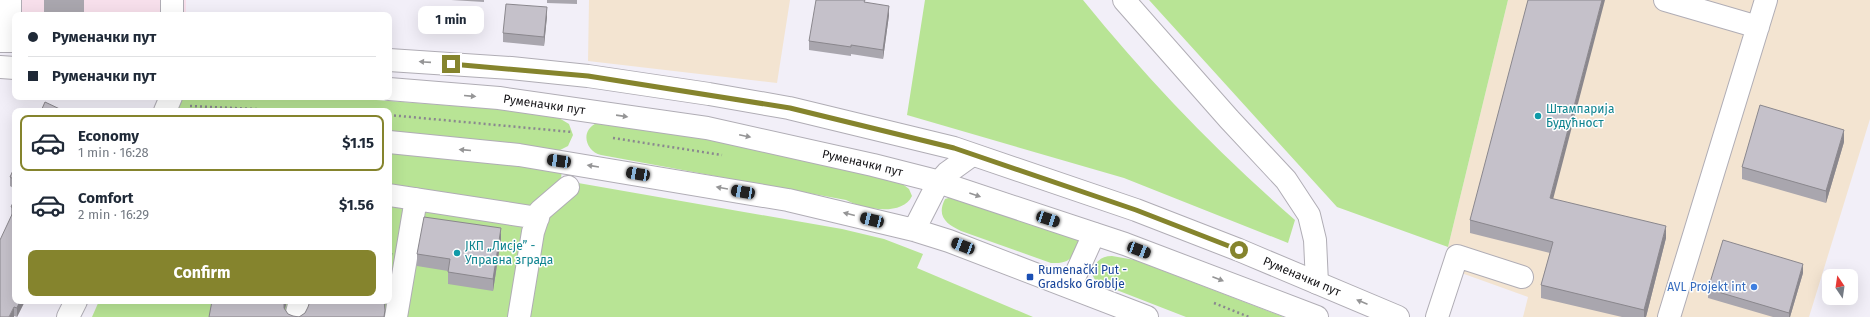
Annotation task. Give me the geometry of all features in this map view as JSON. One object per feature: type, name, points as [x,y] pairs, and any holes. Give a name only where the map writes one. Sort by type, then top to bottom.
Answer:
[{"type":"main road","points":[[8,41],[10,0]]},
{"type":"main road","points":[[172,0],[172,12]]},
{"type":"main road","points":[[1124,0],[1229,119],[1286,180],[1309,215],[1315,240],[1317,283]]},
{"type":"main road","points":[[1665,0],[1758,27]]},
{"type":"main road","points":[[1669,317],[1766,0]]},
{"type":"main road","name":"Руменачки пут","points":[[392,60],[511,68],[588,76],[709,94],[790,108],[939,145],[1136,210],[1239,250],[1398,317]]},
{"type":"main road","points":[[0,67],[12,68]]},
{"type":"main road","name":"Руменачки пут","points":[[392,89],[499,98],[707,128],[844,158],[938,183],[1094,234],[1317,317]]},
{"type":"main road","points":[[392,142],[520,155],[593,166],[788,200],[914,230],[949,241],[1147,317]]},
{"type":"main road","points":[[914,230],[938,183],[947,174],[972,155]]},
{"type":"main road","points":[[519,317],[533,232],[540,211],[568,187]]},
{"type":"main road","points":[[392,195],[538,218]]},
{"type":"main road","points":[[396,317],[416,199]]},
{"type":"main road","points":[[1070,287],[1094,234]]},
{"type":"main road","points":[[1437,317],[1457,256],[1522,277]]},
{"type":"main road","points":[[68,317],[74,304]]},
{"type":"main road","points":[[296,317],[299,304]]},
{"type":"path","points":[[168,104],[243,108]]},
{"type":"shaded area","points":[[0,0],[186,0],[186,12],[12,12]]},
{"type":"shaded area","points":[[589,0],[790,0],[777,83],[588,61]]},
{"type":"shaded area","points":[[1508,0],[1870,0],[1870,119],[1824,269],[1822,269],[1822,275],[1809,317],[1523,317],[1528,297],[1442,266],[1448,247]]},
{"type":"green space","points":[[925,0],[1083,0],[1132,58],[1184,114],[1266,195],[1295,220],[1288,243],[1124,178],[907,115]]},
{"type":"green space","points":[[1149,0],[1508,0],[1448,247],[1337,207]]},
{"type":"green space","points":[[180,100],[376,100],[497,109],[559,118],[569,124],[573,135],[568,146],[558,151],[392,135],[392,108],[177,108]]},
{"type":"green space","points":[[597,123],[690,136],[792,156],[900,182],[909,189],[912,196],[907,203],[900,207],[891,209],[872,208],[846,200],[601,155],[591,149],[587,140],[588,130]]},
{"type":"green space","points":[[392,153],[562,167],[561,180],[842,229],[884,239],[923,254],[917,268],[1033,317],[92,317],[98,304],[392,304]]},
{"type":"green space","points":[[952,197],[1078,239],[1080,243],[1070,259],[1062,262],[1051,263],[961,231],[947,223],[942,215],[945,199]]},
{"type":"green space","points":[[1112,256],[1135,260],[1284,317],[1186,317],[1096,282],[1092,274],[1096,263],[1104,257]]},
{"type":"building","points":[[816,0],[865,0],[864,2],[889,6],[883,50],[809,41]]},
{"type":"building","name":"Штампарија Будућност","points":[[1528,0],[1602,0],[1550,198],[1666,226],[1644,310],[1541,285],[1553,242],[1470,220]]},
{"type":"building","points":[[506,4],[547,7],[544,37],[503,33]]},
{"type":"building","points":[[45,102],[58,108],[42,108]]},
{"type":"building","points":[[1760,105],[1844,130],[1826,191],[1742,167]]},
{"type":"building","points":[[12,214],[12,304],[19,304],[17,308],[14,307],[9,317],[0,317],[0,240]]},
{"type":"building","name":"ЈКП „Лисје” - Управна зграда","points":[[424,217],[501,228],[493,279],[448,272],[450,259],[417,254]]},
{"type":"building","points":[[1723,240],[1803,264],[1789,313],[1708,289]]},
{"type":"building","points":[[211,304],[284,304],[284,308],[288,314],[299,317],[209,317]]},
{"type":"building","points":[[309,304],[384,304],[384,317],[299,317],[305,313]]},
{"type":"place","name":"Штампарија Будућност","points":[[1538,116]]},
{"type":"place","name":"ЈКП „Лисје” - Управна зграда","points":[[457,253]]},
{"type":"place","name":"Rumenački Put - Gradsko Groblje","points":[[1030,277]]},
{"type":"place","name":"AVL Projekt int","points":[[1754,287]]},
{"type":"route","points":[[451,64],[511,68],[588,76],[790,108],[954,148],[1136,210],[1239,250]]}]
